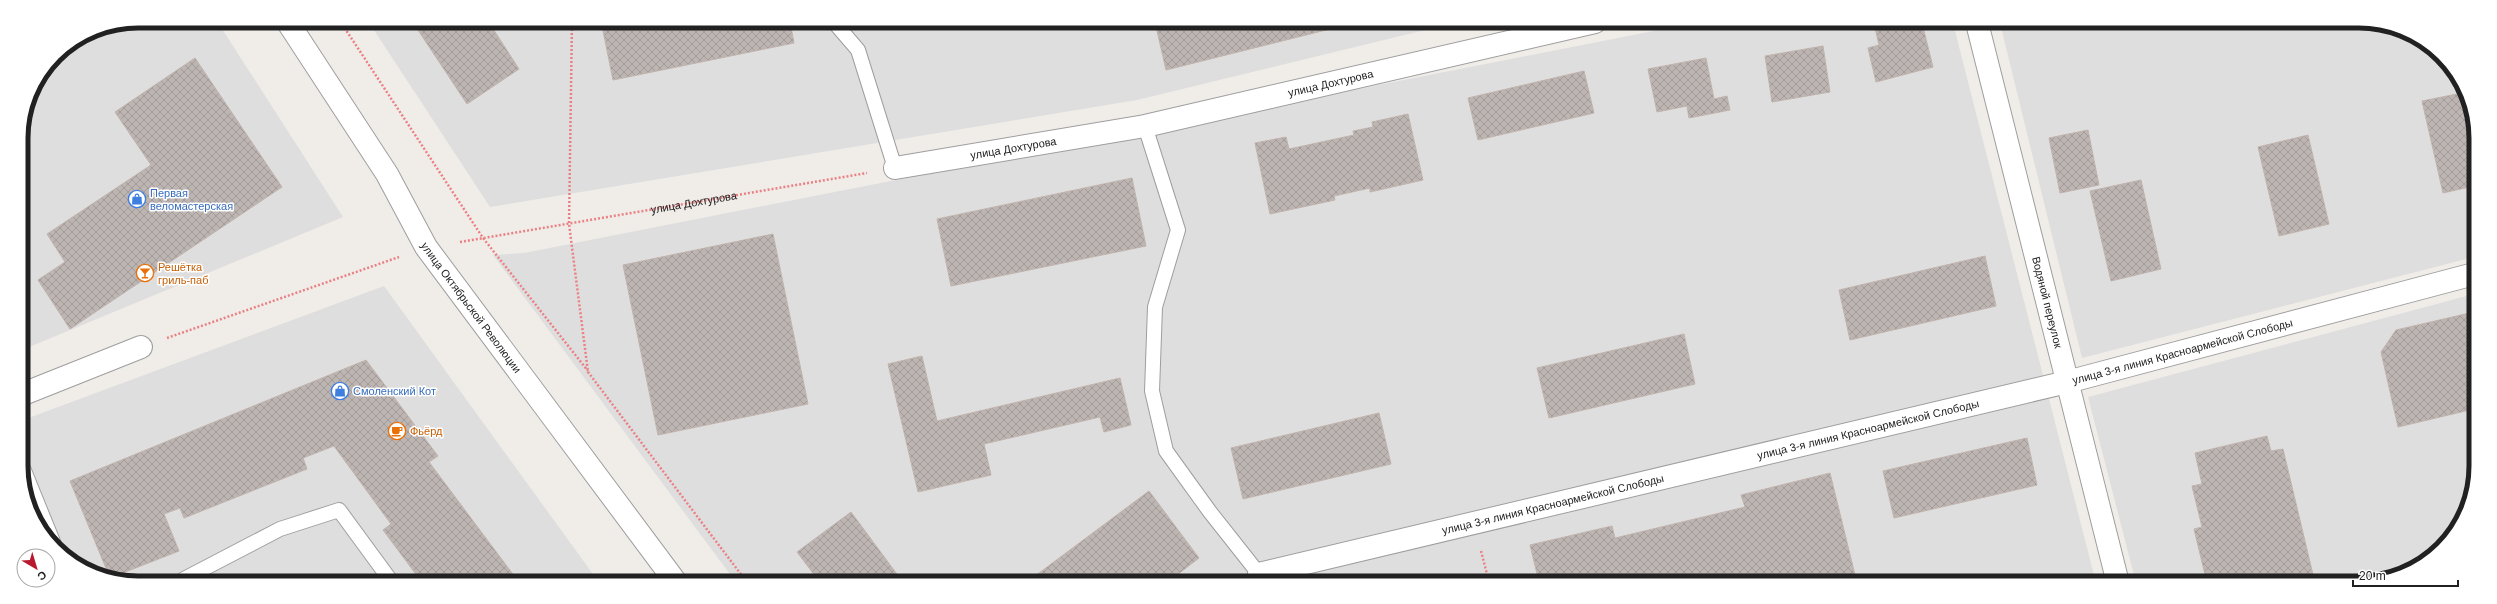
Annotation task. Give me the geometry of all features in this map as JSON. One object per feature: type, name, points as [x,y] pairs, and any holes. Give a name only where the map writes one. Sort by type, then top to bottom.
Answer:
[{"type":"street","name":"улица Октябрьской Революции","points":[[292,28],[387,174],[426,248],[671,576]]},
{"type":"street","name":"улица Дохтурова","points":[[895,168],[1145,126],[1569,28]]},
{"type":"street","name":"Водяной переулок","points":[[1978,28],[2116,576]]},
{"type":"street","name":"улица 3-я линия Красноармейской Слободы","points":[[1259,574],[2067,382],[2469,275]]},
{"type":"street","points":[[28,392],[140,347]]},
{"type":"lane","points":[[839,28],[858,50],[895,168]]},
{"type":"lane","points":[[1145,126],[1178,230],[1155,307],[1152,391],[1166,451],[1210,512],[1259,574]]},
{"type":"lane","points":[[29,484],[47,527]]},
{"type":"lane","points":[[190,576],[280,530],[339,510],[387,576]]},
{"type":"path","points":[[345,28],[483,238],[588,372],[742,576]]},
{"type":"path","points":[[572,28],[569,224],[588,372]]},
{"type":"path","name":"улица Дохтурова","points":[[140,347],[426,248],[895,168]]},
{"type":"shaded area","points":[[138,28],[222,28],[343,217],[28,348],[28,130],[32,109],[39,89],[55,65],[77,46],[96,36],[116,30]]},
{"type":"shaded area","points":[[373,28],[1433,28],[1137,100],[490,207]]},
{"type":"shaded area","points":[[1669,28],[1954,28],[2094,576],[731,576],[493,255],[524,253]]},
{"type":"shaded area","points":[[2001,28],[2374,29],[2401,36],[2414,43],[2437,60],[2446,71],[2461,96],[2467,116],[2469,130],[2469,258],[2082,358]]},
{"type":"shaded area","points":[[384,286],[594,576],[130,576],[116,574],[89,565],[77,558],[65,549],[51,533],[39,515],[34,502],[30,488],[28,466],[28,418]]},
{"type":"shaded area","points":[[2469,295],[2469,474],[2467,488],[2461,508],[2451,527],[2432,549],[2401,568],[2381,574],[2367,576],[2134,576],[2088,397]]},
{"type":"building","points":[[417,28],[493,28],[519,69],[467,104]]},
{"type":"building","points":[[602,28],[791,28],[794,43],[613,80]]},
{"type":"building","points":[[1156,28],[1334,28],[1166,70]]},
{"type":"building","points":[[1875,28],[1923,28],[1933,67],[1876,82],[1868,48],[1879,45]]},
{"type":"building","points":[[1823,46],[1830,92],[1772,102],[1765,56]]},
{"type":"building","points":[[195,58],[282,187],[70,329],[38,280],[65,262],[47,234],[151,165],[115,112]]},
{"type":"building","points":[[1706,58],[1714,99],[1727,96],[1730,110],[1689,118],[1687,106],[1657,112],[1648,69]]},
{"type":"building","points":[[1584,71],[1594,113],[1478,140],[1468,98]]},
{"type":"building","points":[[2460,93],[2467,116],[2469,130],[2469,187],[2443,193],[2422,101]]},
{"type":"building","points":[[1408,114],[1423,180],[1370,192],[1370,188],[1334,196],[1335,200],[1270,214],[1255,143],[1286,137],[1289,149],[1354,135],[1353,131],[1373,127],[1372,122]]},
{"type":"building","points":[[2088,130],[2099,185],[2060,193],[2049,138]]},
{"type":"building","points":[[2308,135],[2329,224],[2279,236],[2258,147]]},
{"type":"building","points":[[1132,178],[1146,246],[951,286],[937,219]]},
{"type":"building","points":[[2141,180],[2161,269],[2111,281],[2090,191]]},
{"type":"building","points":[[773,234],[808,404],[658,435],[623,265]]},
{"type":"building","points":[[1985,256],[1996,306],[1850,340],[1839,290]]},
{"type":"building","points":[[2469,313],[2469,410],[2398,427],[2381,352],[2396,330]]},
{"type":"building","points":[[1684,334],[1695,384],[1549,418],[1537,368]]},
{"type":"building","points":[[922,356],[937,421],[1120,378],[1131,425],[1104,432],[1100,417],[984,444],[991,475],[918,492],[888,364]]},
{"type":"building","points":[[366,360],[438,456],[429,462],[514,576],[417,576],[383,530],[391,524],[334,446],[303,458],[307,469],[184,518],[180,508],[164,514],[179,551],[119,574],[107,572],[70,481]]},
{"type":"building","points":[[1379,413],[1391,464],[1243,499],[1231,448]]},
{"type":"building","points":[[2267,436],[2271,451],[2283,449],[2313,576],[2205,576],[2194,529],[2202,527],[2192,486],[2202,484],[2195,453]]},
{"type":"building","points":[[2027,438],[2037,485],[1894,518],[1883,471]]},
{"type":"building","points":[[1830,473],[1855,576],[1538,576],[1530,545],[1612,526],[1615,538],[1745,507],[1741,495]]},
{"type":"building","points":[[1149,491],[1199,558],[1176,576],[1035,576]]},
{"type":"building","points":[[851,512],[898,576],[815,576],[797,552]]},
{"type":"place","name":"Первая веломастерская","points":[[137,199]]},
{"type":"place","name":"Решётка гриль-паб","points":[[145,273]]},
{"type":"place","name":"Смоленский Кот","points":[[340,391]]},
{"type":"place","name":"Фьёрд","points":[[397,431]]}]
